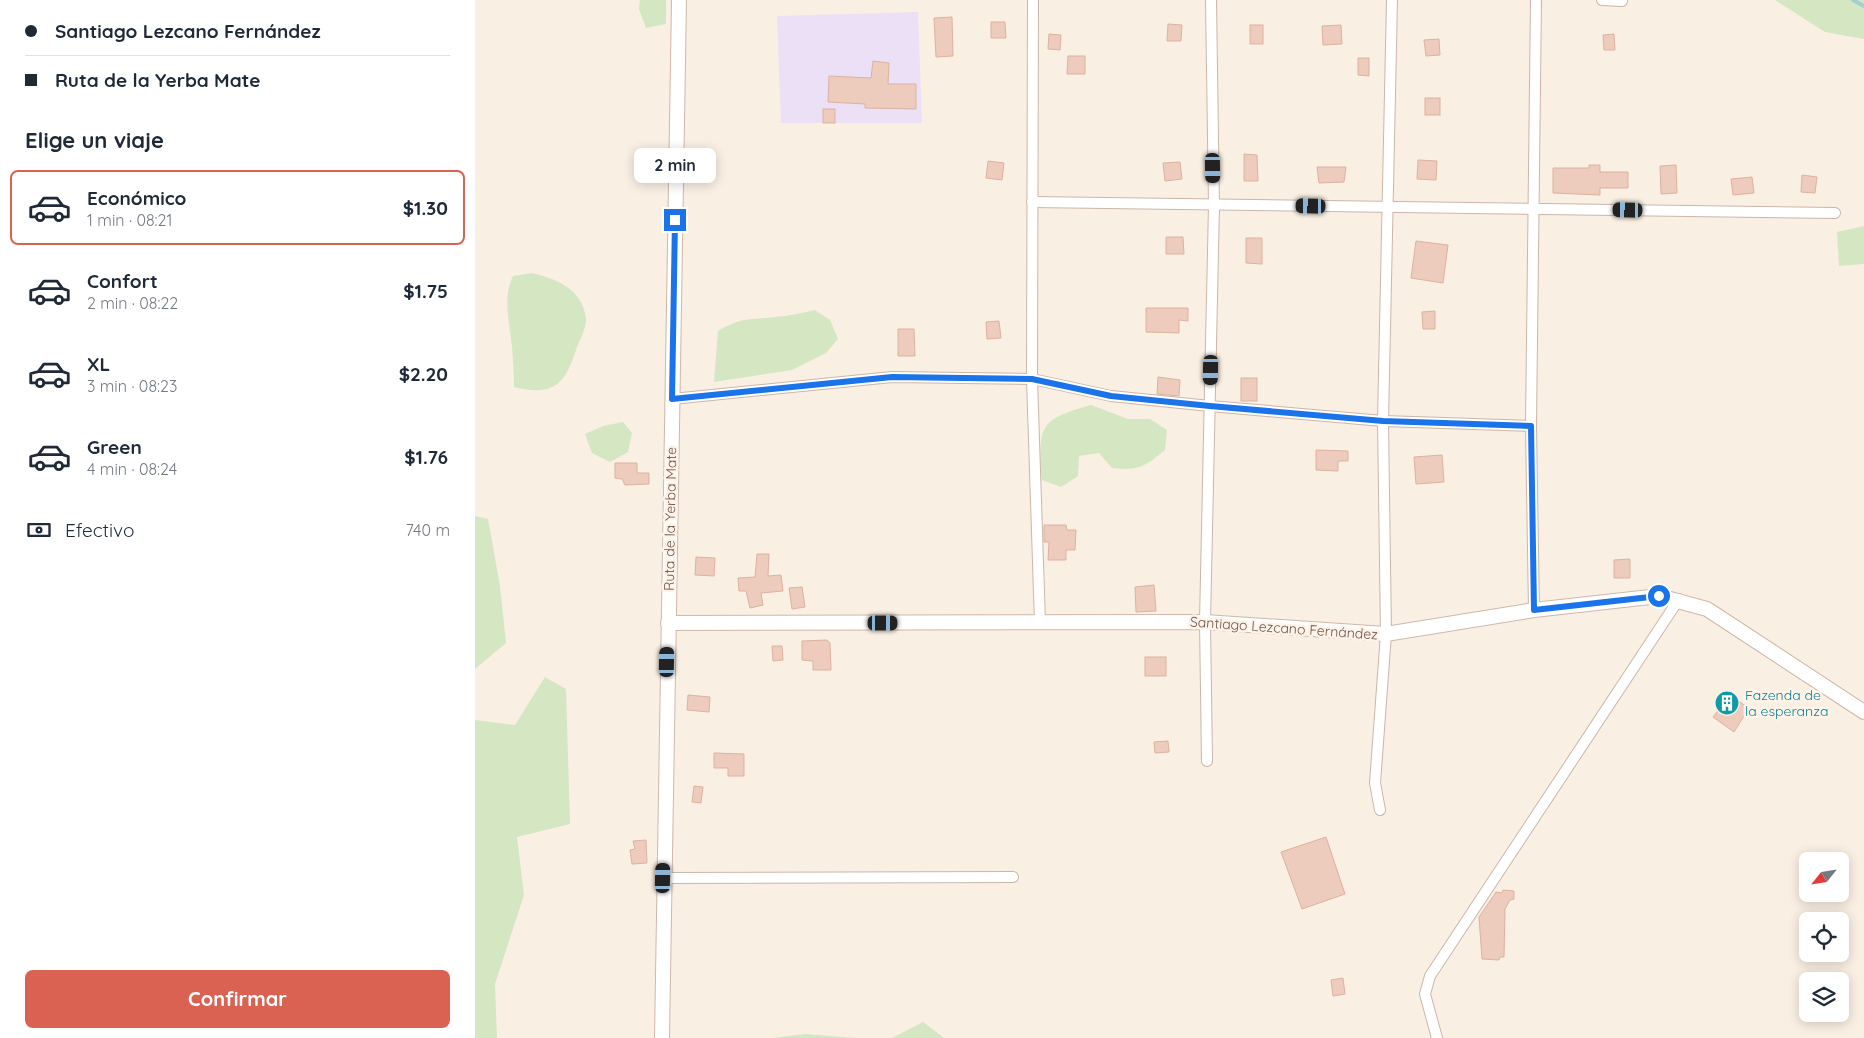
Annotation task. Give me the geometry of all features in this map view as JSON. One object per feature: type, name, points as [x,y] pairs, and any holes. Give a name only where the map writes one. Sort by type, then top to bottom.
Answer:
[{"type":"street","name":"Ruta de la Yerba Mate","points":[[662,1038],[663,878],[679,0]]},
{"type":"street","points":[[1033,0],[1032,379],[1040,623]]},
{"type":"street","points":[[1207,761],[1205,622],[1214,205],[1211,0]]},
{"type":"street","points":[[1380,810],[1375,783],[1386,634],[1383,421],[1392,0]]},
{"type":"street","points":[[1534,610],[1531,426],[1536,0]]},
{"type":"street","points":[[1602,0],[1622,1]]},
{"type":"street","points":[[1032,202],[1835,213]]},
{"type":"street","points":[[672,399],[892,377],[1032,379],[1111,396],[1210,406],[1383,421],[1531,426]]},
{"type":"street","name":"Santiago Lezcano Fernández","points":[[668,623],[1205,622],[1386,634],[1534,610],[1659,596],[1679,599],[1707,609],[1864,712]]},
{"type":"street","points":[[1437,1038],[1425,994],[1431,976],[1679,599]]},
{"type":"street","points":[[663,878],[1013,878]]},
{"type":"shaded area","points":[[918,12],[922,123],[781,123],[777,16]]},
{"type":"green space","points":[[640,0],[666,0],[666,24],[646,28],[639,9]]},
{"type":"green space","points":[[1775,0],[1864,0],[1864,39],[1825,32]]},
{"type":"green space","points":[[1864,226],[1864,264],[1839,266],[1837,232]]},
{"type":"green space","points":[[532,273],[550,278],[567,287],[574,293],[584,308],[586,318],[583,333],[573,360],[563,379],[556,385],[539,390],[514,387],[507,302],[513,276]]},
{"type":"green space","points":[[815,310],[830,320],[838,339],[826,353],[792,370],[714,382],[718,331],[733,323],[746,320],[785,316]]},
{"type":"green space","points":[[1091,405],[1128,419],[1150,419],[1167,430],[1165,450],[1141,467],[1129,469],[1112,468],[1099,453],[1079,456],[1078,476],[1061,487],[1042,480],[1041,448],[1045,428],[1051,421],[1060,416]]},
{"type":"green space","points":[[623,422],[632,433],[628,452],[610,462],[592,453],[585,434],[603,426]]},
{"type":"green space","points":[[475,516],[488,519],[500,586],[506,643],[475,669]]},
{"type":"green space","points":[[545,677],[566,689],[570,824],[517,837],[524,895],[495,984],[497,1038],[475,1038],[475,720],[515,725]]},
{"type":"green space","points":[[923,1022],[944,1038],[892,1038]]},
{"type":"green space","points":[[805,1034],[856,1038],[772,1038]]},
{"type":"building","points":[[952,17],[953,56],[936,57],[934,18]]},
{"type":"building","points":[[991,22],[1005,22],[1006,38],[991,38]]},
{"type":"building","points":[[1168,24],[1182,25],[1181,41],[1167,41]]},
{"type":"building","points":[[1250,25],[1263,25],[1263,44],[1250,44]]},
{"type":"building","points":[[1341,25],[1342,44],[1323,45],[1322,26]]},
{"type":"building","points":[[1049,34],[1061,35],[1060,50],[1048,49]]},
{"type":"building","points":[[1614,34],[1615,50],[1604,50],[1603,35]]},
{"type":"building","points":[[1439,39],[1440,55],[1426,56],[1424,40]]},
{"type":"building","points":[[1068,56],[1085,56],[1085,74],[1067,74]]},
{"type":"building","points":[[1358,58],[1369,58],[1369,76],[1358,75]]},
{"type":"building","points":[[873,61],[889,63],[888,84],[916,84],[916,109],[865,108],[865,104],[828,102],[829,76],[871,78]]},
{"type":"building","points":[[1425,98],[1440,98],[1440,115],[1425,115]]},
{"type":"building","points":[[823,109],[835,109],[835,123],[823,123]]},
{"type":"building","points":[[1244,154],[1257,155],[1258,181],[1244,181]]},
{"type":"building","points":[[1418,160],[1437,161],[1436,180],[1417,179]]},
{"type":"building","points":[[988,161],[1004,163],[1002,180],[986,178]]},
{"type":"building","points":[[1180,162],[1182,179],[1165,181],[1163,163]]},
{"type":"building","points":[[1589,165],[1600,165],[1600,172],[1628,172],[1628,188],[1600,188],[1600,195],[1553,193],[1553,168],[1589,168]]},
{"type":"building","points":[[1676,165],[1677,193],[1661,194],[1660,166]]},
{"type":"building","points":[[1317,167],[1346,167],[1344,182],[1319,183]]},
{"type":"building","points":[[1802,175],[1817,177],[1815,193],[1801,192]]},
{"type":"building","points":[[1752,177],[1754,193],[1733,195],[1731,179]]},
{"type":"building","points":[[1166,237],[1183,237],[1184,254],[1166,254]]},
{"type":"building","points":[[1246,238],[1262,238],[1262,264],[1246,263]]},
{"type":"building","points":[[1416,241],[1448,245],[1443,283],[1411,278]]},
{"type":"building","points":[[1146,308],[1188,308],[1188,321],[1179,320],[1179,333],[1146,332]]},
{"type":"building","points":[[1435,311],[1435,329],[1423,329],[1422,312]]},
{"type":"building","points":[[999,321],[1001,338],[987,339],[986,322]]},
{"type":"building","points":[[898,329],[914,329],[915,356],[898,356]]},
{"type":"building","points":[[1158,377],[1180,380],[1179,396],[1157,394]]},
{"type":"building","points":[[1241,378],[1257,378],[1257,401],[1241,401]]},
{"type":"building","points":[[1316,450],[1348,451],[1348,461],[1338,461],[1338,471],[1316,470]]},
{"type":"building","points":[[1442,455],[1444,482],[1416,484],[1414,457]]},
{"type":"building","points":[[615,463],[637,463],[637,473],[649,473],[649,484],[625,485],[622,479],[615,478]]},
{"type":"building","points":[[1044,525],[1066,525],[1067,530],[1076,530],[1075,550],[1066,550],[1066,560],[1048,560],[1049,542],[1044,542]]},
{"type":"building","points":[[757,554],[769,554],[768,576],[781,575],[783,591],[761,593],[763,605],[750,608],[746,591],[739,591],[738,578],[755,577]]},
{"type":"building","points":[[696,557],[715,558],[714,576],[695,575]]},
{"type":"building","points":[[1630,559],[1630,578],[1614,578],[1614,560]]},
{"type":"building","points":[[1154,585],[1156,611],[1136,612],[1135,587]]},
{"type":"building","points":[[802,587],[805,607],[792,609],[789,588]]},
{"type":"building","points":[[827,640],[830,643],[831,670],[813,670],[813,661],[802,660],[802,641]]},
{"type":"building","points":[[772,646],[782,646],[783,660],[773,661]]},
{"type":"building","points":[[1145,657],[1166,657],[1166,676],[1145,676]]},
{"type":"building","points":[[1726,693],[1749,708],[1734,732],[1713,717],[1720,708],[1717,706]]},
{"type":"building","points":[[688,695],[710,697],[709,712],[687,710]]},
{"type":"building","points":[[1168,741],[1169,752],[1155,753],[1154,742]]},
{"type":"building","points":[[714,753],[744,754],[744,776],[728,776],[728,768],[714,768]]},
{"type":"building","points":[[694,786],[703,787],[701,803],[692,802]]},
{"type":"building","points":[[1326,837],[1345,894],[1302,909],[1281,852]]},
{"type":"building","points":[[646,840],[647,863],[632,864],[630,850],[635,849],[633,841]]},
{"type":"building","points":[[1503,890],[1514,891],[1514,899],[1510,900],[1505,909],[1504,957],[1500,957],[1499,960],[1482,959],[1479,917],[1496,892],[1502,893]]},
{"type":"building","points":[[1343,978],[1345,994],[1333,996],[1331,980]]},
{"type":"waterway","points":[[1853,0],[1864,6]]},
{"type":"place","name":"Fazenda de la esperanza","points":[[1727,703]]},
{"type":"route","points":[[675,220],[672,399],[892,377],[1032,379],[1111,396],[1210,406],[1383,421],[1531,426],[1534,610],[1659,596]]}]
